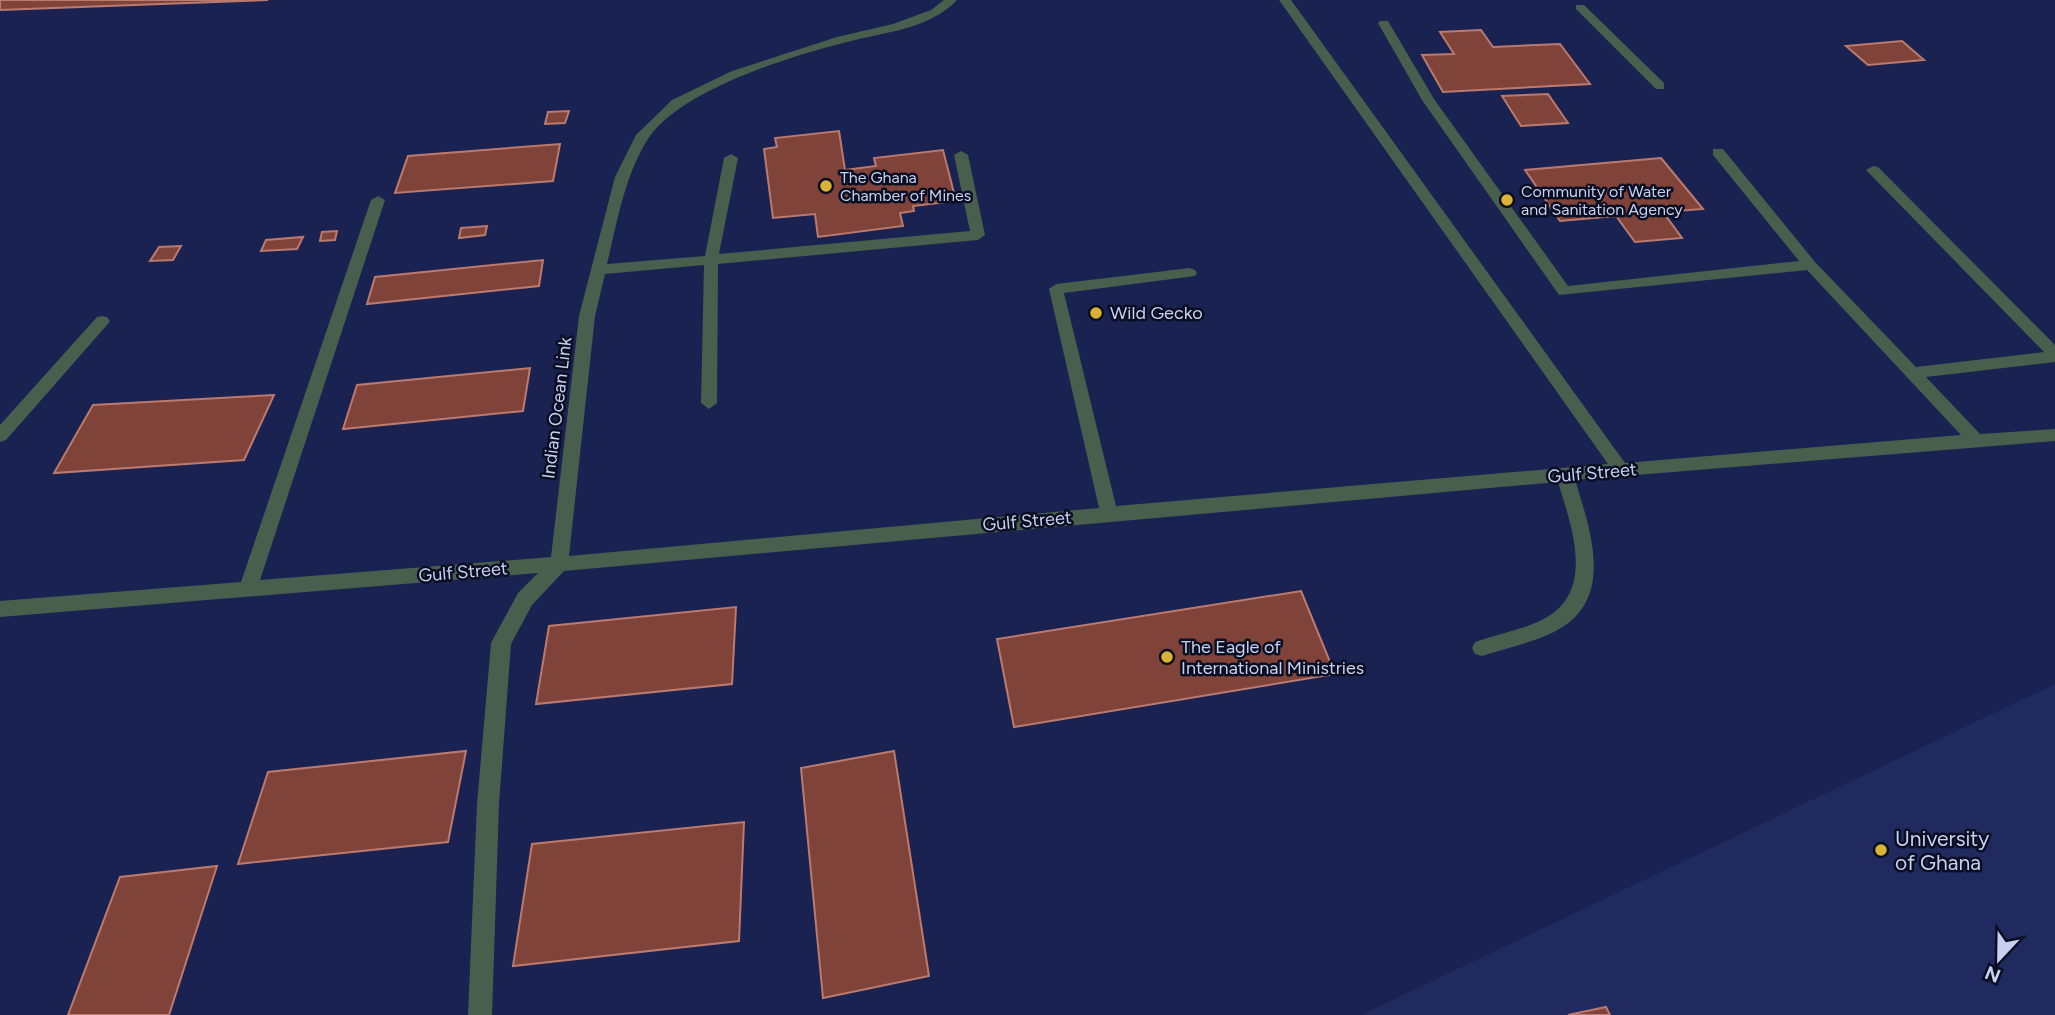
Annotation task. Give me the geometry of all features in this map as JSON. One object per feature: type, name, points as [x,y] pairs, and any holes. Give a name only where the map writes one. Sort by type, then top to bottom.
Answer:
[{"type":"street","name":"Indian Ocean Link","points":[[559,564],[587,316],[622,177],[641,138],[676,103],[736,74],[841,40],[897,27],[935,12],[951,0]]},
{"type":"street","points":[[1285,0],[1621,470]]},
{"type":"street","points":[[1580,7],[1660,86]]},
{"type":"street","points":[[1384,23],[1428,100],[1564,291],[1810,265]]},
{"type":"street","points":[[1718,152],[1810,265],[1976,440]]},
{"type":"street","points":[[599,270],[978,235],[961,155]]},
{"type":"street","points":[[709,403],[711,260],[731,158]]},
{"type":"street","points":[[1873,170],[2055,355]]},
{"type":"street","points":[[248,589],[378,200]]},
{"type":"street","points":[[1109,514],[1056,289],[1190,273]]},
{"type":"street","points":[[0,436],[102,321]]},
{"type":"street","points":[[1912,373],[2055,355]]},
{"type":"street","name":"Gulf Street","points":[[0,610],[2055,435]]},
{"type":"street","points":[[1482,648],[1559,620],[1576,604],[1585,576],[1582,538],[1565,475]]},
{"type":"street","points":[[480,1015],[488,804],[501,643],[526,599],[559,564]]},
{"type":"shaded area","name":"University of Ghana","points":[[2055,684],[2055,1015],[1361,1015]]},
{"type":"building","points":[[0,0],[268,0],[0,10]]},
{"type":"building","points":[[1481,30],[1493,47],[1560,44],[1590,84],[1443,92],[1422,55],[1454,54],[1440,32]]},
{"type":"building","points":[[1902,41],[1924,60],[1868,65],[1846,46]]},
{"type":"building","points":[[1548,94],[1568,123],[1521,126],[1502,96]]},
{"type":"building","points":[[569,111],[565,123],[545,124],[548,112]]},
{"type":"building","points":[[839,131],[845,170],[876,166],[874,158],[943,150],[956,201],[913,206],[914,211],[900,213],[903,226],[818,237],[815,214],[773,218],[764,149],[777,147],[775,138]]},
{"type":"building","points":[[560,144],[553,181],[395,193],[408,156]]},
{"type":"building","points":[[1661,158],[1703,209],[1663,212],[1682,238],[1635,242],[1616,216],[1560,221],[1525,170]]},
{"type":"building","points":[[487,226],[485,235],[459,238],[461,228]]},
{"type":"building","points":[[337,231],[335,240],[320,241],[322,232]]},
{"type":"building","points":[[303,237],[297,249],[261,251],[266,240]]},
{"type":"building","points":[[181,246],[173,260],[150,261],[159,247]]},
{"type":"building","points":[[543,260],[539,286],[367,304],[375,277]]},
{"type":"building","points":[[530,368],[523,411],[343,429],[357,385]]},
{"type":"building","points":[[274,395],[244,460],[54,473],[93,405]]},
{"type":"building","points":[[1301,591],[1335,674],[1014,727],[997,639]]},
{"type":"building","points":[[736,607],[732,684],[536,704],[549,626]]},
{"type":"building","points":[[466,751],[448,842],[238,864],[268,772]]},
{"type":"building","points":[[894,751],[929,976],[823,998],[801,768]]},
{"type":"building","points":[[744,822],[739,941],[513,966],[532,844]]},
{"type":"building","points":[[217,866],[169,1015],[68,1015],[120,877]]},
{"type":"building","points":[[1606,1007],[1610,1015],[1568,1015]]},
{"type":"place","name":"The Ghana Chamber of Mines","points":[[826,186]]},
{"type":"place","name":"Community of Water and Sanitation Agency","points":[[1507,200]]},
{"type":"place","name":"Wild Gecko","points":[[1096,313]]},
{"type":"place","name":"The Eagle of International Ministries","points":[[1167,657]]},
{"type":"place","name":"University of Ghana","points":[[1881,850]]}]
